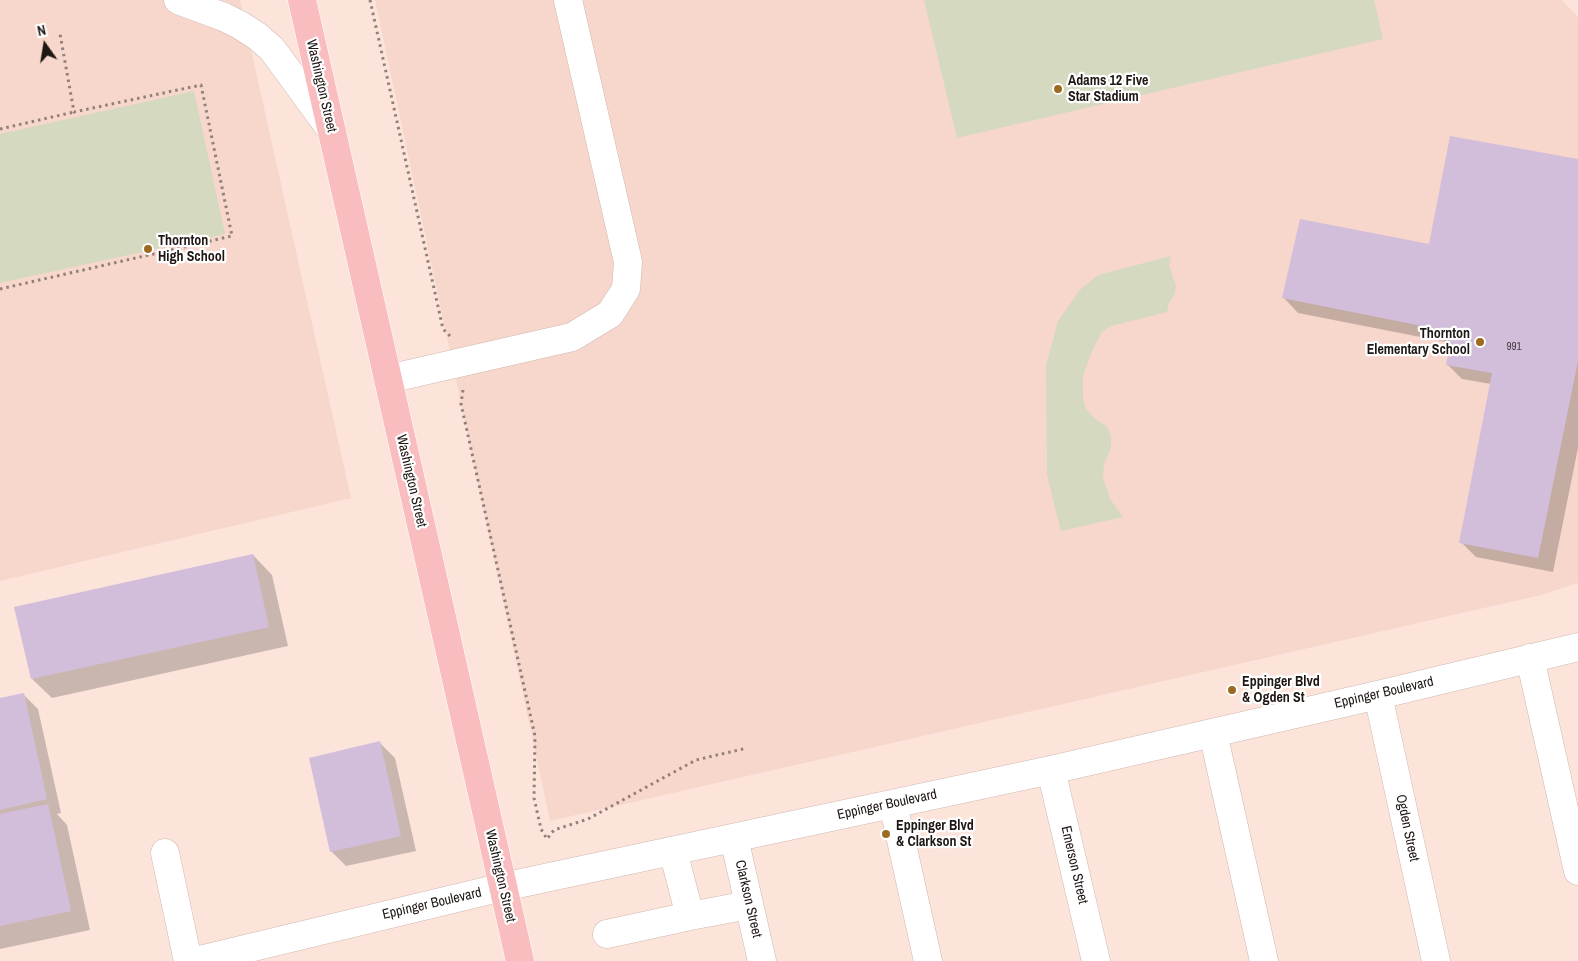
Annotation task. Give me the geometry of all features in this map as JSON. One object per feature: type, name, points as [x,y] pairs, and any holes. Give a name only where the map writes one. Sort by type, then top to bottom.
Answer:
[{"type":"main road","name":"Washington Street","points":[[302,0],[520,961]]},
{"type":"street","points":[[174,0],[224,17],[257,36],[272,49],[332,131]]},
{"type":"street","points":[[388,379],[572,337],[610,314],[626,289],[628,262],[568,0]]},
{"type":"street","name":"Eppinger Boulevard","points":[[195,961],[503,887],[1051,770],[1578,647]]},
{"type":"street","points":[[1530,658],[1578,871]]},
{"type":"street","name":"Ogden Street","points":[[1378,695],[1436,961]]},
{"type":"street","points":[[1213,733],[1264,961]]},
{"type":"street","name":"Emerson Street","points":[[1051,770],[1096,961]]},
{"type":"street","points":[[893,804],[928,961]]},
{"type":"street","name":"Clarkson Street","points":[[734,838],[762,961]]},
{"type":"street","points":[[674,851],[690,916]]},
{"type":"street","points":[[165,853],[188,961]]},
{"type":"street","points":[[607,934],[749,905]]},
{"type":"path","points":[[370,0],[444,329],[452,337],[464,382],[461,404],[535,736],[534,798],[541,829],[546,839],[554,830],[588,819],[696,760],[747,748]]},
{"type":"path","points":[[60,34],[74,112]]},
{"type":"path","points":[[0,129],[201,85],[232,236],[0,289]]},
{"type":"shaded area","name":"Thornton High School","points":[[0,0],[240,0],[351,498],[0,581]]},
{"type":"shaded area","points":[[375,0],[1562,0],[1578,17],[1578,583],[1541,595],[550,821]]},
{"type":"green space","name":"Adams 12 Five Star Stadium","points":[[924,0],[1374,0],[1383,39],[957,138]]},
{"type":"green space","points":[[194,91],[225,234],[0,283],[0,134]]},
{"type":"green space","points":[[1171,256],[1169,265],[1176,286],[1175,294],[1169,303],[1167,312],[1111,326],[1102,332],[1092,351],[1083,376],[1083,398],[1086,409],[1096,420],[1107,426],[1111,436],[1111,448],[1104,464],[1103,477],[1110,499],[1123,517],[1061,531],[1047,475],[1046,366],[1058,321],[1080,290],[1098,275]]},
{"type":"building","name":"Thornton Elementary School","points":[[1450,136],[1578,159],[1578,361],[1538,558],[1459,543],[1492,373],[1446,365],[1452,332],[1282,298],[1300,219],[1429,244]]},
{"type":"building","points":[[253,554],[269,627],[31,679],[14,607]]},
{"type":"building","points":[[24,693],[47,799],[0,810],[0,698]]},
{"type":"building","points":[[380,741],[401,836],[330,852],[309,758]]},
{"type":"building","points":[[48,804],[71,911],[0,926],[0,814]]},
{"type":"place","name":"Adams 12 Five Star Stadium","points":[[1058,89]]},
{"type":"place","name":"Thornton High School","points":[[148,249]]},
{"type":"place","name":"Thornton Elementary School","points":[[1480,342]]},
{"type":"place","name":"Eppinger Blvd & Ogden St","points":[[1232,690]]},
{"type":"place","name":"Eppinger Blvd & Clarkson St","points":[[886,834]]}]
